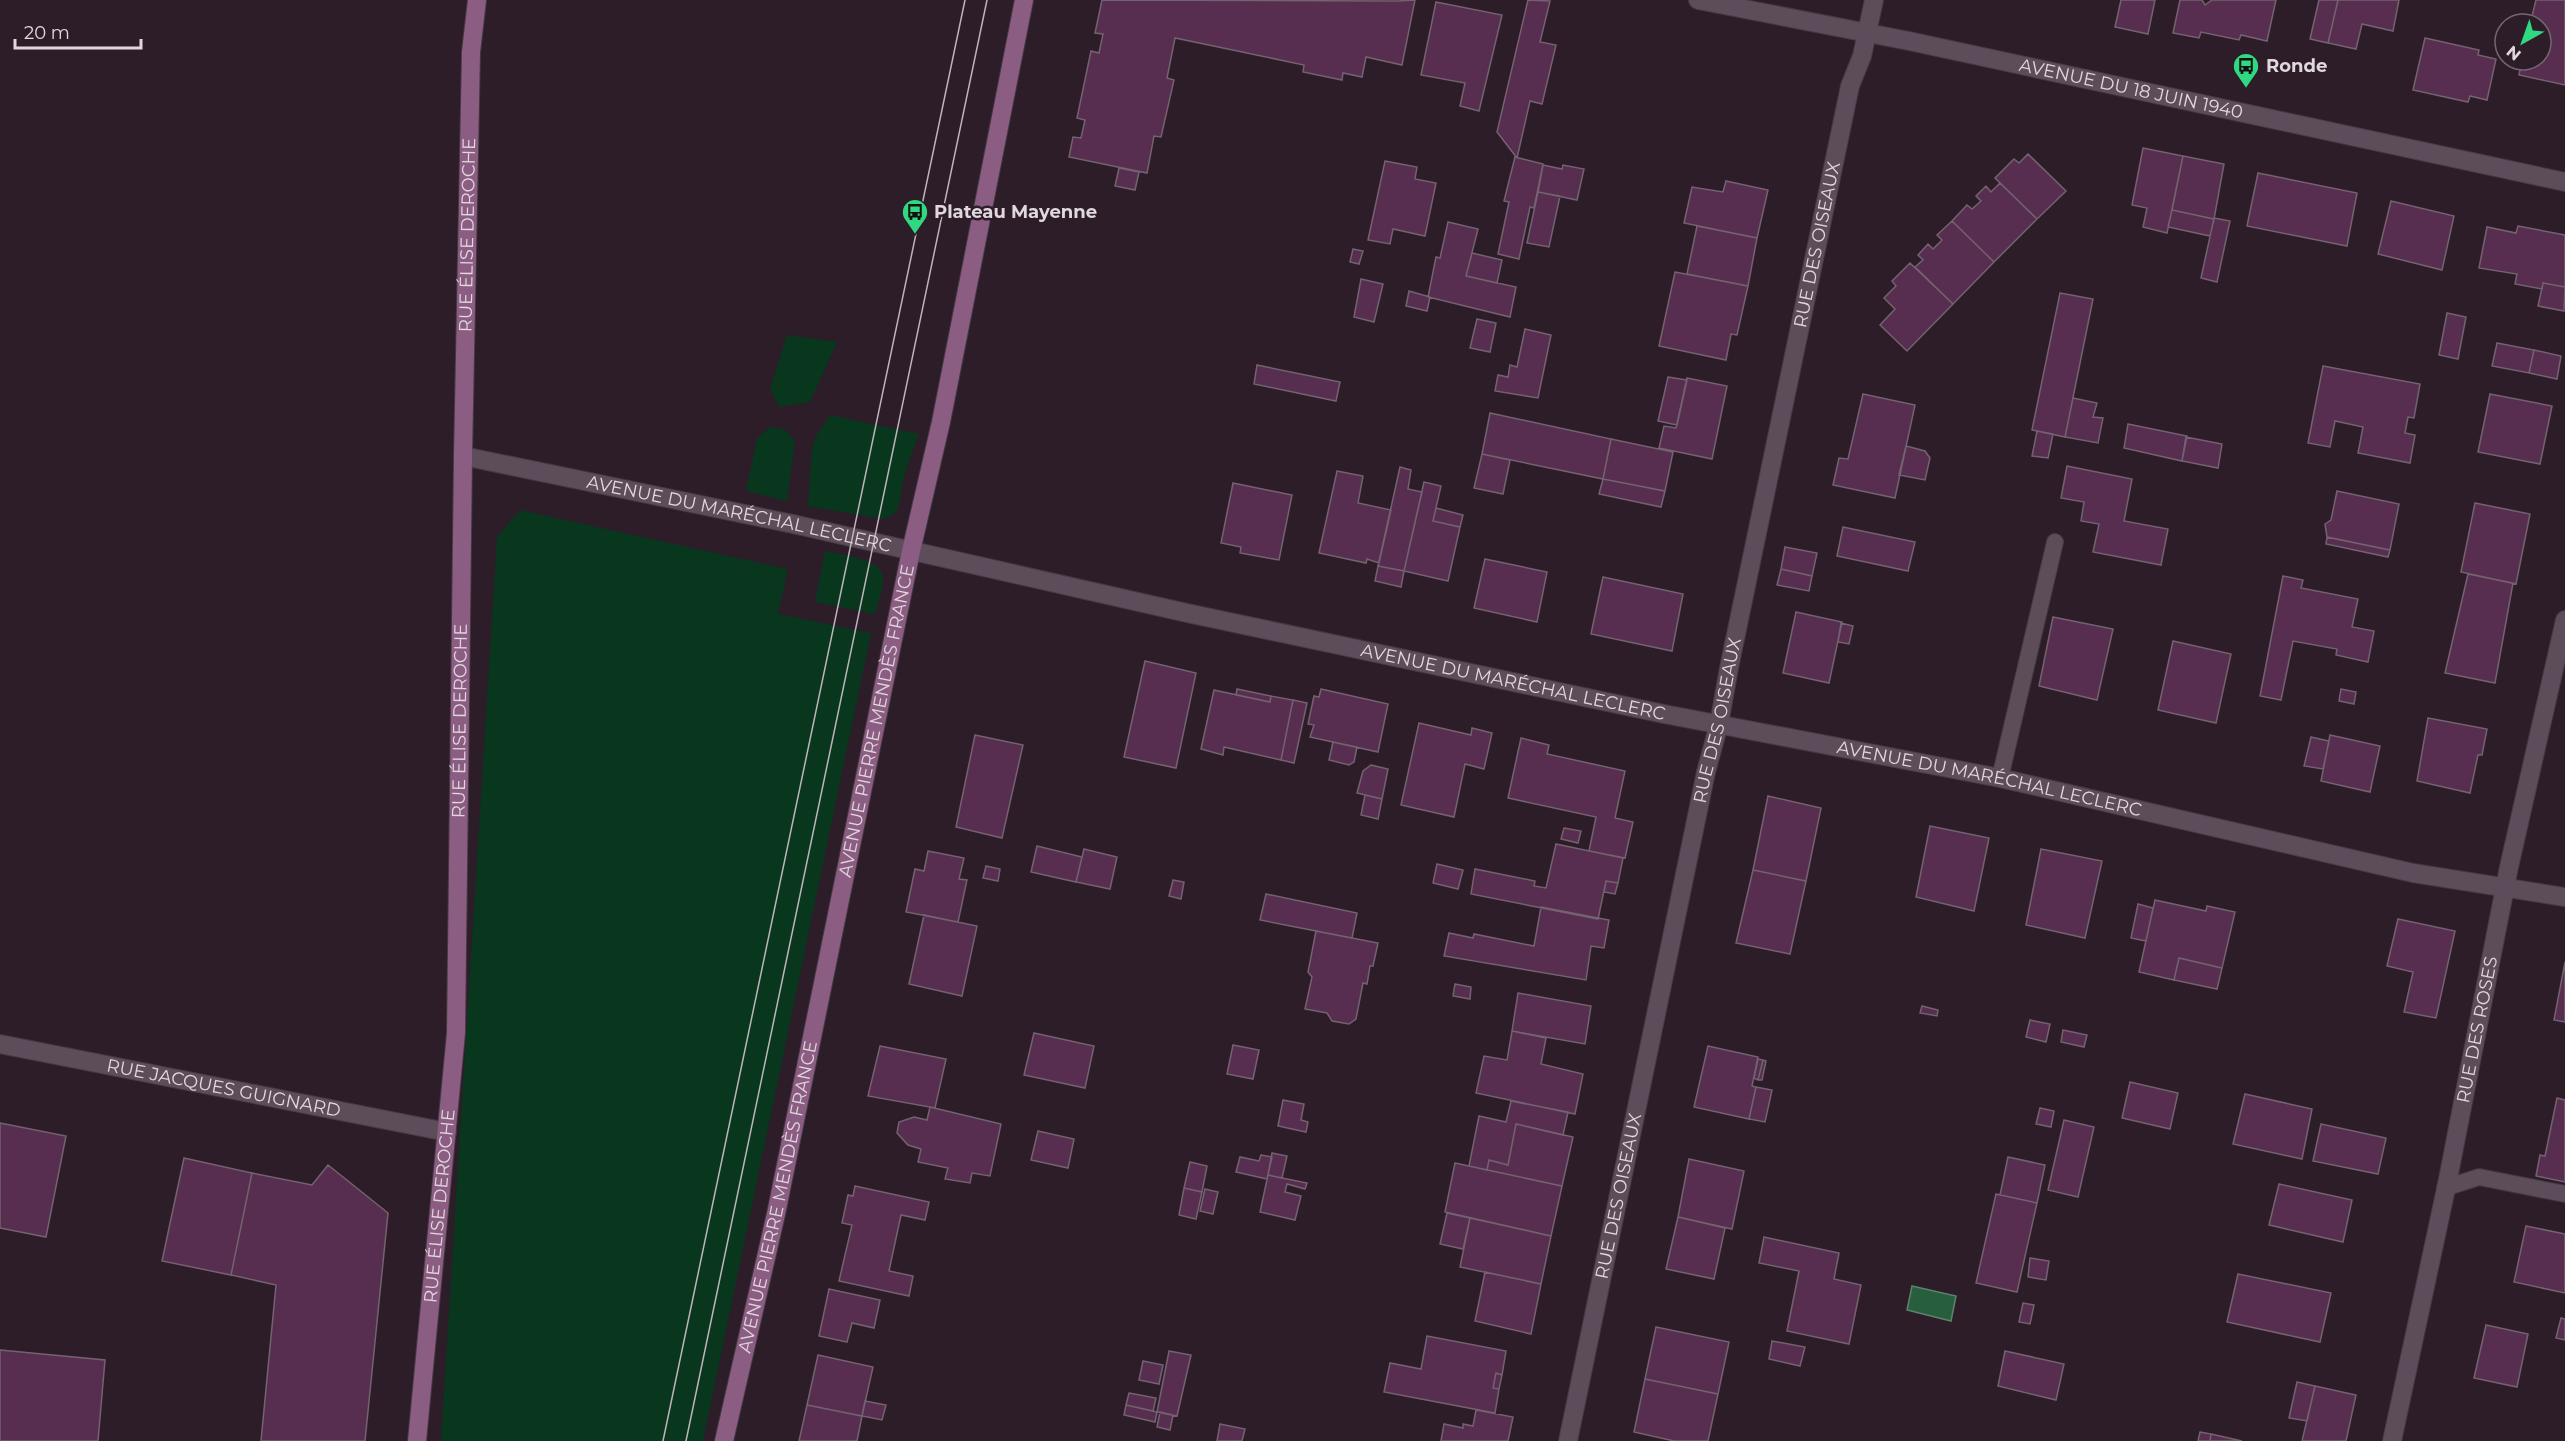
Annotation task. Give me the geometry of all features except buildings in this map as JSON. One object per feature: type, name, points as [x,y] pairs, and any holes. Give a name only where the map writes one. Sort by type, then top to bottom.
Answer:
[{"type":"main road","name":"RUE ÉLISE DEROCHE","points":[[417,1441],[456,1021],[471,52],[477,0]]},
{"type":"main road","name":"AVENUE PIERRE MENDÈS FRANCE","points":[[724,1441],[776,1214],[911,551],[941,422],[1024,0]]},
{"type":"street","name":"AVENUE DU 18 JUIN 1940","points":[[1698,0],[2565,182]]},
{"type":"street","name":"RUE DES OISEAUX","points":[[1568,1441],[1850,86],[1862,56],[1874,0]]},
{"type":"street","name":"AVENUE DU MARÉCHAL LECLERC","points":[[463,456],[1199,615],[1719,724],[2000,778],[2414,873],[2565,897]]},
{"type":"street","name":"RUE DES ROSES","points":[[2392,1441],[2505,888],[2565,620]]},
{"type":"street","name":"RUE JACQUES GUIGNARD","points":[[0,1044],[447,1132]]},
{"type":"lane","points":[[2000,778],[2055,542]]},
{"type":"lane","points":[[2445,1188],[2479,1177],[2565,1194]]},
{"type":"shaded area","points":[[787,335],[837,342],[810,402],[779,407],[770,389]]},
{"type":"shaded area","points":[[830,415],[919,434],[905,473],[898,509],[892,516],[882,519],[808,506],[812,449],[817,434]]},
{"type":"shaded area","points":[[770,427],[784,429],[795,441],[787,501],[746,491],[757,438]]},
{"type":"shaded area","points":[[520,510],[788,569],[778,614],[871,633],[703,1441],[441,1441],[497,537]]},
{"type":"shaded area","points":[[825,551],[868,561],[881,571],[883,586],[875,614],[815,602]]},
{"type":"shaded area","points":[[1912,1286],[1956,1296],[1951,1321],[1907,1310]]},
{"type":"tram line","points":[[663,1441],[965,0]]},
{"type":"tram line","points":[[686,1441],[987,0]]},
{"type":"place","name":"Ronde","points":[[2246,89]]},
{"type":"place","name":"Plateau Mayenne","points":[[915,235]]}]
